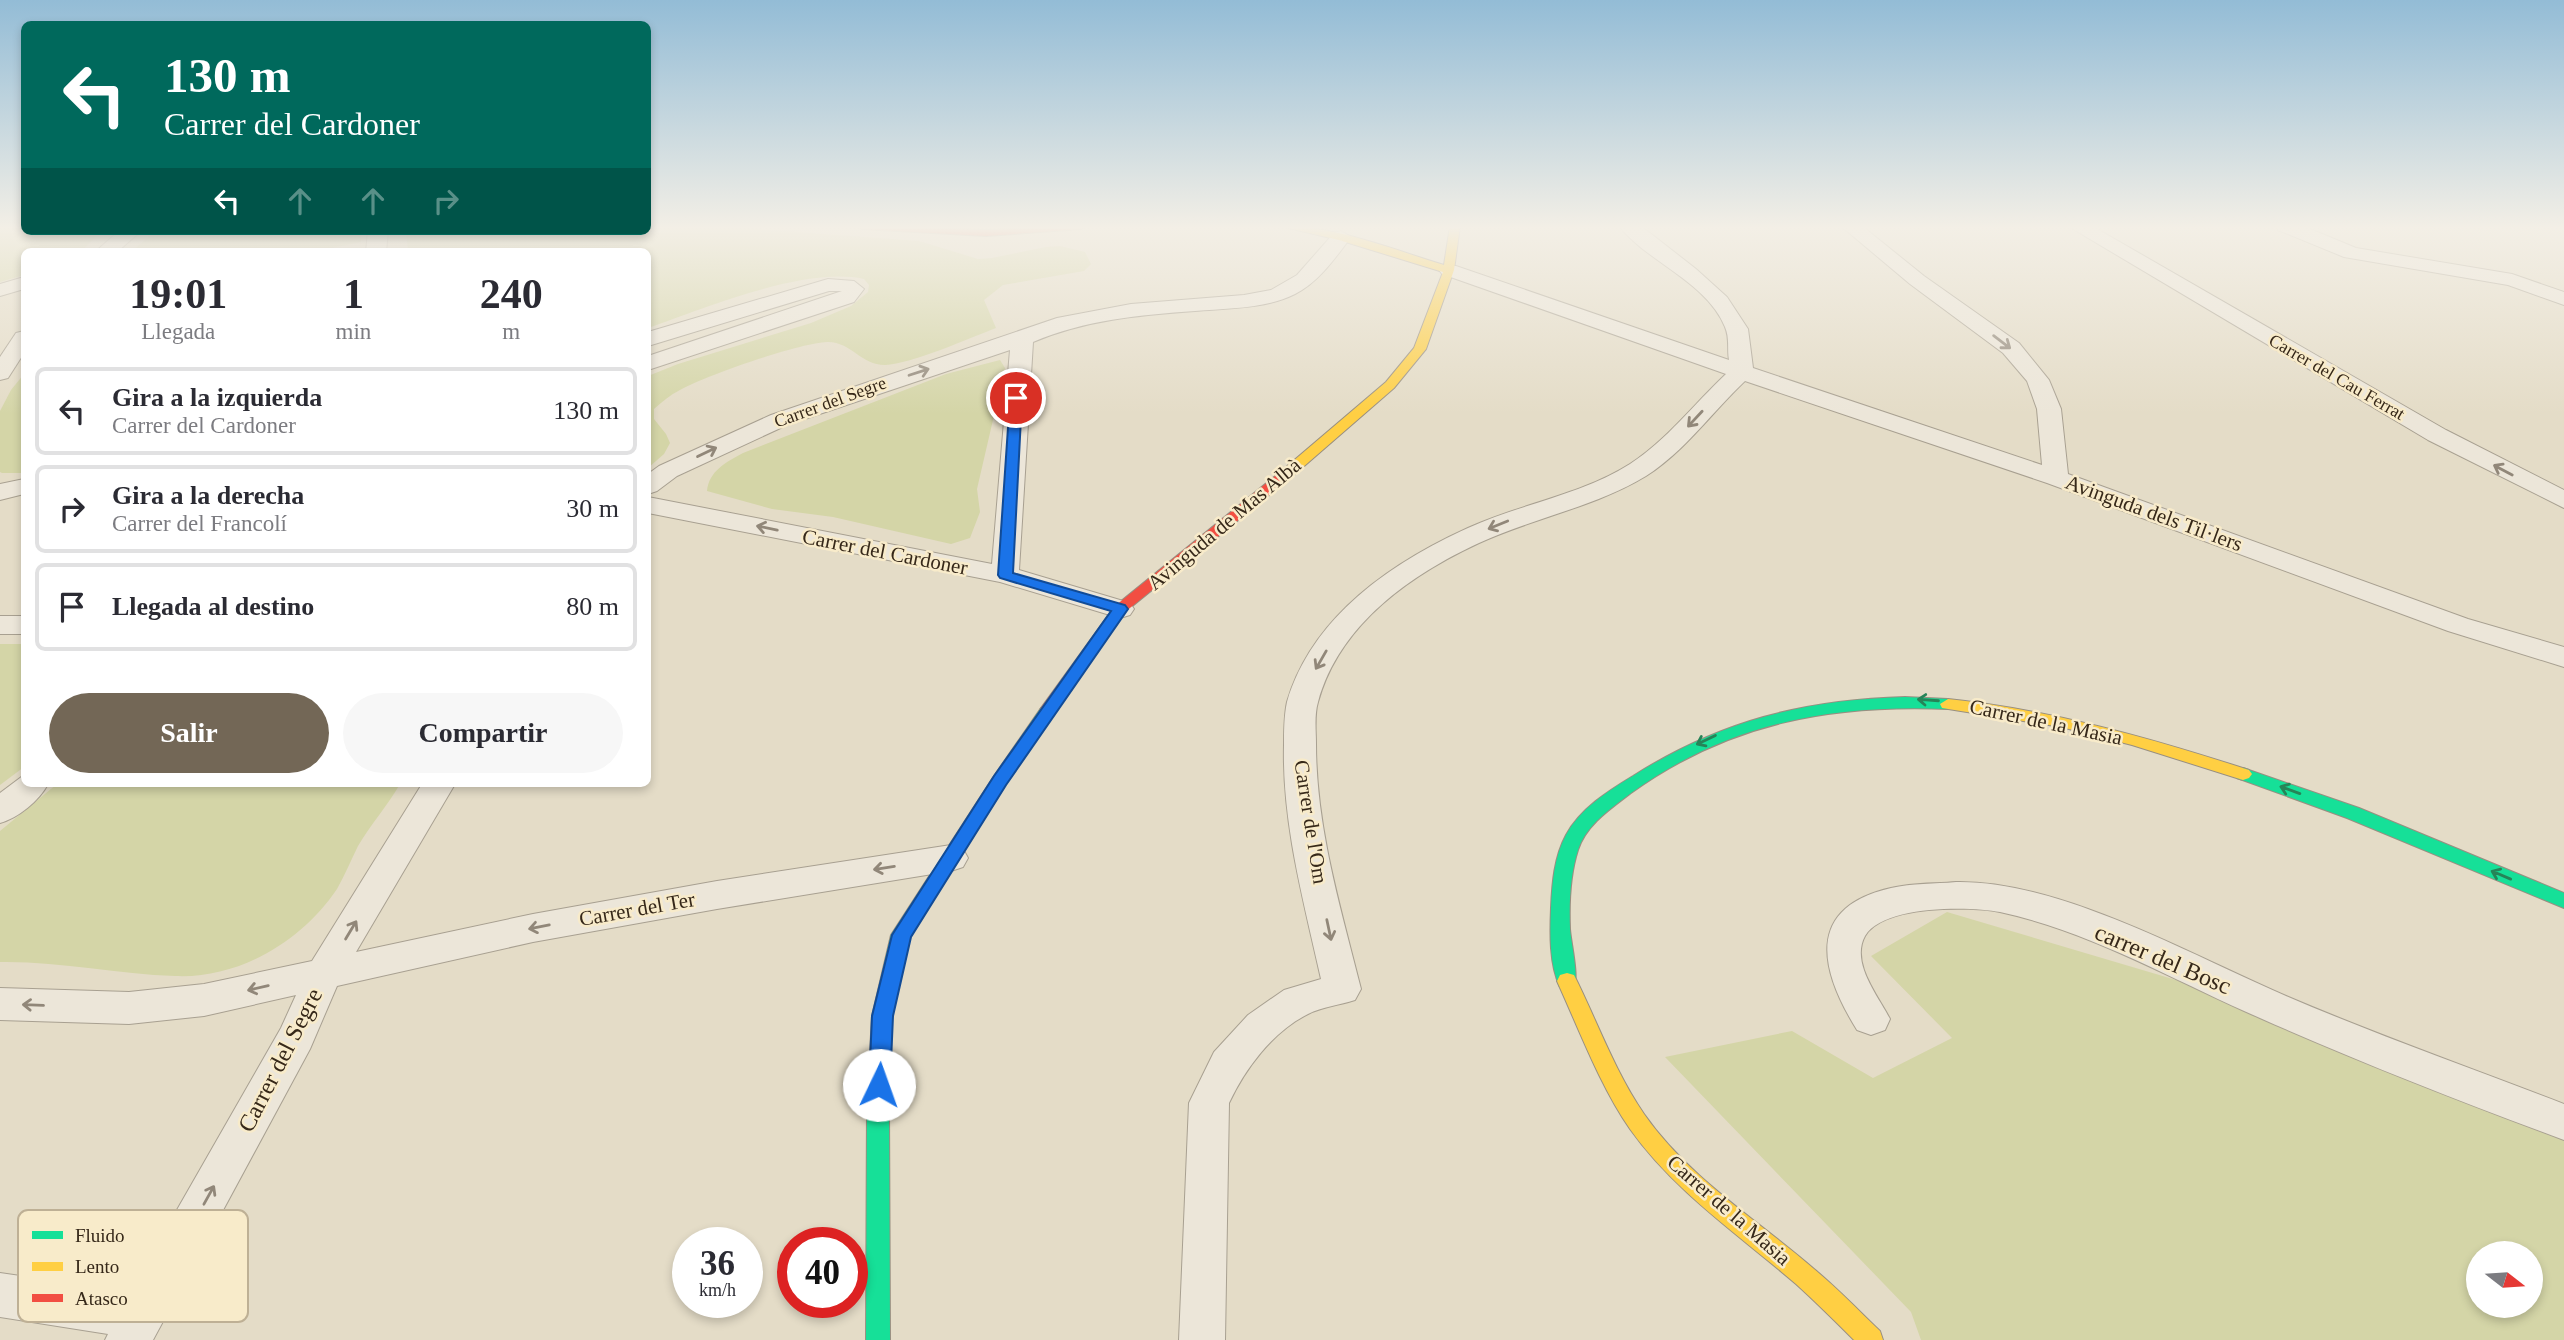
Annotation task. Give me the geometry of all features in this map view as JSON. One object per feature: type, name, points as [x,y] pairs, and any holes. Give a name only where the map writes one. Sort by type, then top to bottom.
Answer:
[{"type":"street","points":[[658,344],[818,289]]},
{"type":"street","points":[[658,344],[847,298],[853,289]]},
{"type":"street","name":"Carrer del Segre","points":[[651,483],[668,471],[779,420],[1021,349],[1045,328],[1085,317],[1154,307],[1231,301],[1290,289]]},
{"type":"street","name":"Avinguda de Mas Albà","points":[[878,1340],[878,1107],[882,1016],[901,935],[1000,780],[1120,609],[1239,515],[1390,385],[1420,349],[1442,289]]},
{"type":"street","name":"Avinguda dels Til·lers","points":[[1501,289],[2056,478],[2458,625],[2564,657]]},
{"type":"street","points":[[1704,289],[1717,299],[1737,328],[1737,356],[1743,371]]},
{"type":"street","points":[[1929,289],[2011,348],[2038,380],[2049,409],[2056,478]]},
{"type":"street","name":"Carrer del Cau Ferrat","points":[[2185,289],[2437,435],[2564,500]]},
{"type":"street","points":[[2539,289],[2564,299]]},
{"type":"street","points":[[0,373],[21,342]]},
{"type":"street","points":[[1005,575],[1021,349]]},
{"type":"street","name":"Carrer de l'Om","points":[[1202,1340],[1209,1103],[1228,1064],[1262,1026],[1297,1001],[1342,989],[1298,768],[1302,703],[1318,663],[1342,629],[1373,596],[1416,564],[1498,524],[1605,489],[1640,468],[1676,440],[1743,371]]},
{"type":"street","points":[[0,492],[21,488]]},
{"type":"street","name":"Carrer del Cardoner","points":[[651,506],[1005,575],[1120,609]]},
{"type":"street","points":[[0,625],[21,625]]},
{"type":"street","name":"Carrer de la Masia","points":[[1871,1340],[1787,1261],[1679,1172],[1645,1132],[1604,1064],[1566,978],[1561,901],[1572,842],[1582,827],[1630,785],[1727,730],[1804,707],[1884,699],[1952,702],[2015,711],[2083,726],[2248,774],[2354,813],[2564,901]]},
{"type":"street","points":[[0,811],[28,787]]},
{"type":"street","name":"Carrer del Segre","points":[[200,1210],[296,1037],[325,972],[437,787]]},
{"type":"street","name":"Carrer del Ter","points":[[0,1004],[129,1008],[204,1000],[533,928],[717,895],[951,858]]},
{"type":"street","name":"carrer del Bosc","points":[[1871,1018],[1853,992],[1846,965],[1845,936],[1858,917],[1888,902],[1943,897],[2000,898],[2113,936],[2332,1032],[2564,1122]]},
{"type":"street","points":[[0,1295],[18,1299]]},
{"type":"street","points":[[110,1322],[135,1328]]},
{"type":"green space","points":[[651,289],[766,289],[651,327]]},
{"type":"green space","points":[[868,289],[999,289],[984,300],[996,328],[896,364],[877,364],[842,345],[827,342],[775,354],[692,384],[654,409],[654,419],[670,443],[664,454],[651,465],[651,375],[811,323],[851,306],[868,292]]},
{"type":"green space","points":[[1000,360],[1005,368],[977,489],[980,512],[970,538],[951,544],[833,517],[772,509],[707,491],[715,473],[743,453],[946,374]]},
{"type":"green space","points":[[21,378],[21,473],[0,472],[0,411]]},
{"type":"green space","points":[[0,644],[21,644],[21,769],[0,785]]},
{"type":"green space","points":[[53,787],[398,787],[358,846],[337,889],[306,925],[267,953],[245,964],[199,975],[175,976],[44,963],[0,962],[0,831]]},
{"type":"green space","points":[[1947,912],[2193,985],[2564,1137],[2564,1340],[1921,1340],[1911,1312],[1665,1057],[1792,1031],[1873,1078],[1952,1038],[1871,956]]},
{"type":"traffic: fast","points":[[1567,981],[1562,949],[1561,909],[1568,853],[1573,839],[1584,823],[1615,796],[1705,742],[1782,716],[1863,703],[1948,704]]},
{"type":"traffic: fast","points":[[878,1340],[878,1107],[882,1016],[901,935],[1047,712]]},
{"type":"traffic: fast","points":[[2243,774],[2353,813],[2564,901]]},
{"type":"traffic: slow","points":[[1290,471],[1390,385],[1420,349],[1442,289]]},
{"type":"traffic: slow","points":[[1948,704],[2061,721],[2135,740],[2243,774]]},
{"type":"traffic: slow","points":[[1567,981],[1619,1091],[1636,1120],[1661,1152],[1712,1200],[1807,1278],[1871,1340]]},
{"type":"traffic: jam","points":[[1047,712],[1120,609],[1290,471]]},
{"type":"route","points":[[879,1085],[882,1016],[901,935],[1000,780],[1120,609],[1005,575],[1016,398]]}]
